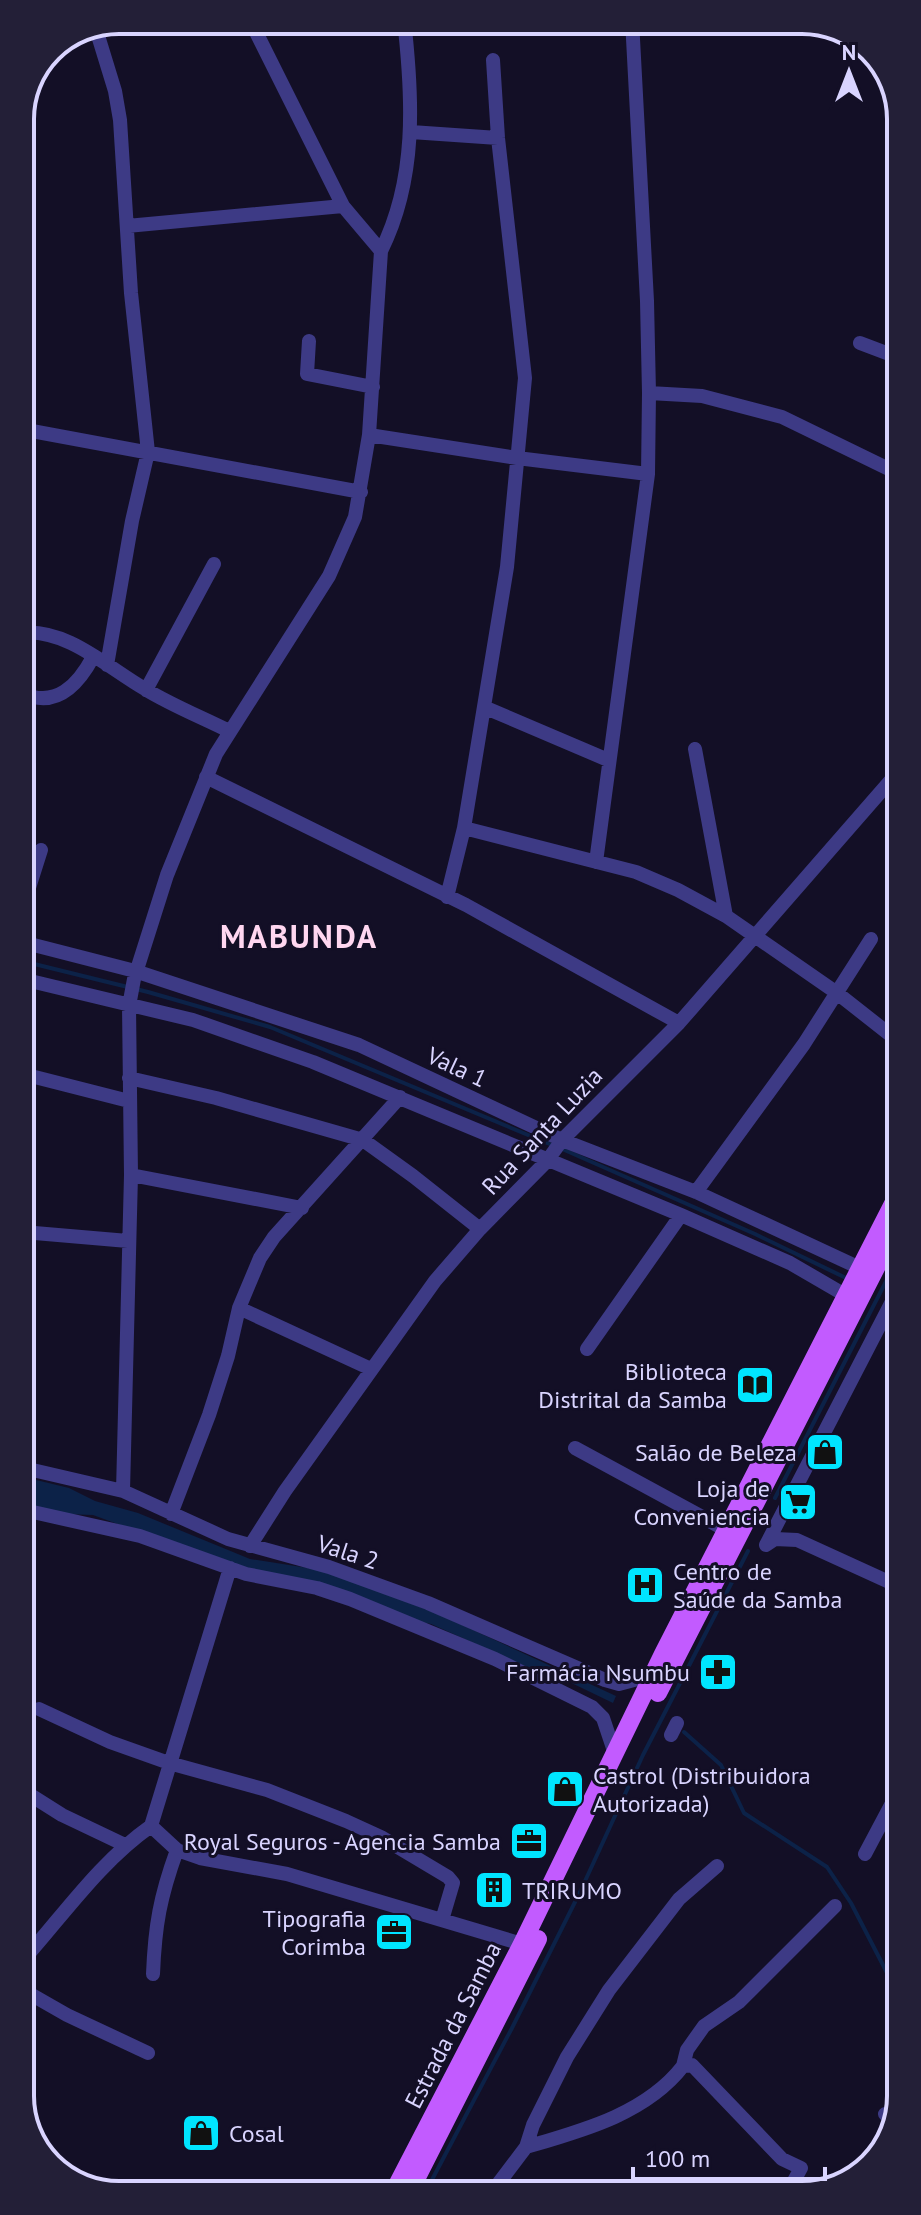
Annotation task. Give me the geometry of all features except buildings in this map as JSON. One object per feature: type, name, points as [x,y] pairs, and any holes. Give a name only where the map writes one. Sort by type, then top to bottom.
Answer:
[{"type":"main road","name":"Estrada da Samba","points":[[399,2181],[522,1944],[653,1675],[887,1215]]},
{"type":"main road","name":"Estrada da Samba","points":[[415,2181],[519,1979],[644,1719],[887,1246]]},
{"type":"street","points":[[257,34],[343,206],[381,251]]},
{"type":"street","points":[[123,1491],[131,1175],[130,1001],[134,975],[171,863],[206,777],[229,731],[329,576],[347,541],[361,492],[369,435],[381,251],[395,222],[403,194],[411,132],[405,34]]},
{"type":"street","points":[[596,862],[648,474],[649,393],[633,34]]},
{"type":"street","points":[[98,37],[115,91],[131,293],[148,452],[132,521],[107,665]]},
{"type":"street","points":[[447,897],[464,828],[486,708],[507,567],[525,378],[498,138],[493,60]]},
{"type":"street","points":[[411,132],[498,138]]},
{"type":"street","points":[[127,226],[343,206]]},
{"type":"street","points":[[309,341],[307,374],[373,387]]},
{"type":"street","points":[[860,343],[887,353]]},
{"type":"street","points":[[649,393],[702,396],[782,417],[887,468]]},
{"type":"street","points":[[34,431],[361,492]]},
{"type":"street","points":[[369,435],[648,474]]},
{"type":"street","points":[[146,690],[214,564]]},
{"type":"street","points":[[34,634],[69,642],[146,690],[229,731]]},
{"type":"street","points":[[34,695],[48,698],[67,692],[81,678],[93,657]]},
{"type":"street","points":[[486,708],[608,760]]},
{"type":"street","points":[[695,749],[726,916]]},
{"type":"street","points":[[206,777],[562,956],[679,1023]]},
{"type":"street","name":"Rua Santa Luzia","points":[[250,1546],[285,1491],[435,1281],[480,1229],[548,1160],[560,1143],[679,1023],[887,785]]},
{"type":"street","points":[[464,828],[636,872],[726,916],[837,993],[887,1032]]},
{"type":"street","points":[[34,872],[41,850]]},
{"type":"street","points":[[696,1192],[804,1044],[871,939]]},
{"type":"street","name":"Vala 1","points":[[34,946],[359,1045],[560,1143],[696,1192],[860,1268]]},
{"type":"street","name":"Vala 1","points":[[34,981],[130,1001],[313,1062],[681,1215],[790,1263],[845,1295]]},
{"type":"street","points":[[34,1077],[129,1101]]},
{"type":"street","points":[[129,1078],[231,1102],[363,1140],[480,1229]]},
{"type":"street","points":[[171,1514],[214,1400],[239,1308],[260,1258],[274,1237],[400,1097]]},
{"type":"street","points":[[131,1175],[302,1208]]},
{"type":"street","points":[[587,1349],[681,1215]]},
{"type":"street","points":[[34,1233],[128,1241]]},
{"type":"street","points":[[239,1308],[371,1369]]},
{"type":"street","points":[[887,1313],[766,1545],[775,1539],[797,1540],[887,1581]]},
{"type":"street","points":[[575,1448],[726,1530]]},
{"type":"street","name":"Vala 2","points":[[34,1470],[123,1491],[250,1546],[329,1567],[428,1603],[605,1680],[619,1684],[653,1675]]},
{"type":"street","points":[[787,1505],[787,1519],[797,1540]]},
{"type":"street","name":"Vala 2","points":[[34,1512],[140,1536],[230,1568],[350,1599],[495,1659],[592,1707],[603,1718],[615,1754]]},
{"type":"street","points":[[34,1947],[125,1845],[151,1826],[230,1568]]},
{"type":"street","points":[[39,1709],[110,1742],[169,1763],[267,1790],[346,1821],[410,1853],[453,1883],[442,1920]]},
{"type":"street","points":[[34,1797],[62,1815],[125,1845]]},
{"type":"street","points":[[865,1854],[887,1813]]},
{"type":"street","points":[[151,1826],[177,1850],[200,1858],[287,1874],[522,1944]]},
{"type":"street","points":[[153,1974],[154,1940],[161,1896],[177,1850]]},
{"type":"street","points":[[500,2181],[526,2147],[533,2125],[567,2057],[609,1990],[672,1906],[717,1866]]},
{"type":"street","points":[[526,2147],[597,2125],[630,2109],[661,2088],[683,2066],[687,2050],[704,2026],[739,2002],[835,1906]]},
{"type":"street","points":[[34,1996],[148,2053]]},
{"type":"street","points":[[683,2066],[695,2067],[746,2125],[782,2159],[801,2168],[794,2181]]},
{"type":"water","points":[[34,1479],[69,1488],[95,1501],[138,1513],[250,1559],[321,1570],[436,1613],[616,1696],[613,1703],[557,1676],[554,1679],[431,1624],[392,1616],[249,1572],[93,1515],[62,1514],[34,1507]]},
{"type":"waterway","points":[[34,964],[270,1027],[552,1145]]},
{"type":"waterway","points":[[560,1148],[755,1234],[846,1278]]},
{"type":"waterway","points":[[775,1498],[887,1279]]},
{"type":"waterway","points":[[431,2181],[512,2028],[580,1892],[643,1755],[748,1551]]},
{"type":"waterway","points":[[684,1732],[721,1765],[744,1813],[827,1867],[851,1903],[887,1973]]},
{"type":"place","name":"Biblioteca Distrital da Samba","points":[[755,1385]]},
{"type":"place","name":"Salão de Beleza","points":[[825,1452]]},
{"type":"place","name":"Loja de Conveniencia","points":[[798,1502]]},
{"type":"place","name":"Centro de Saúde da Samba","points":[[645,1585]]},
{"type":"place","name":"Farmácia Nsumbu","points":[[718,1672]]},
{"type":"place","name":"Castrol (Distribuidora Autorizada)","points":[[565,1789]]},
{"type":"place","name":"Royal Seguros - Agencia Samba","points":[[529,1841]]},
{"type":"place","name":"TRIRUMO","points":[[494,1890]]},
{"type":"place","name":"Tipografia Corimba","points":[[394,1932]]},
{"type":"place","name":"Cosal","points":[[201,2133]]},
{"type":"district","name":"MABUNDA","points":[[299,936]]}]
